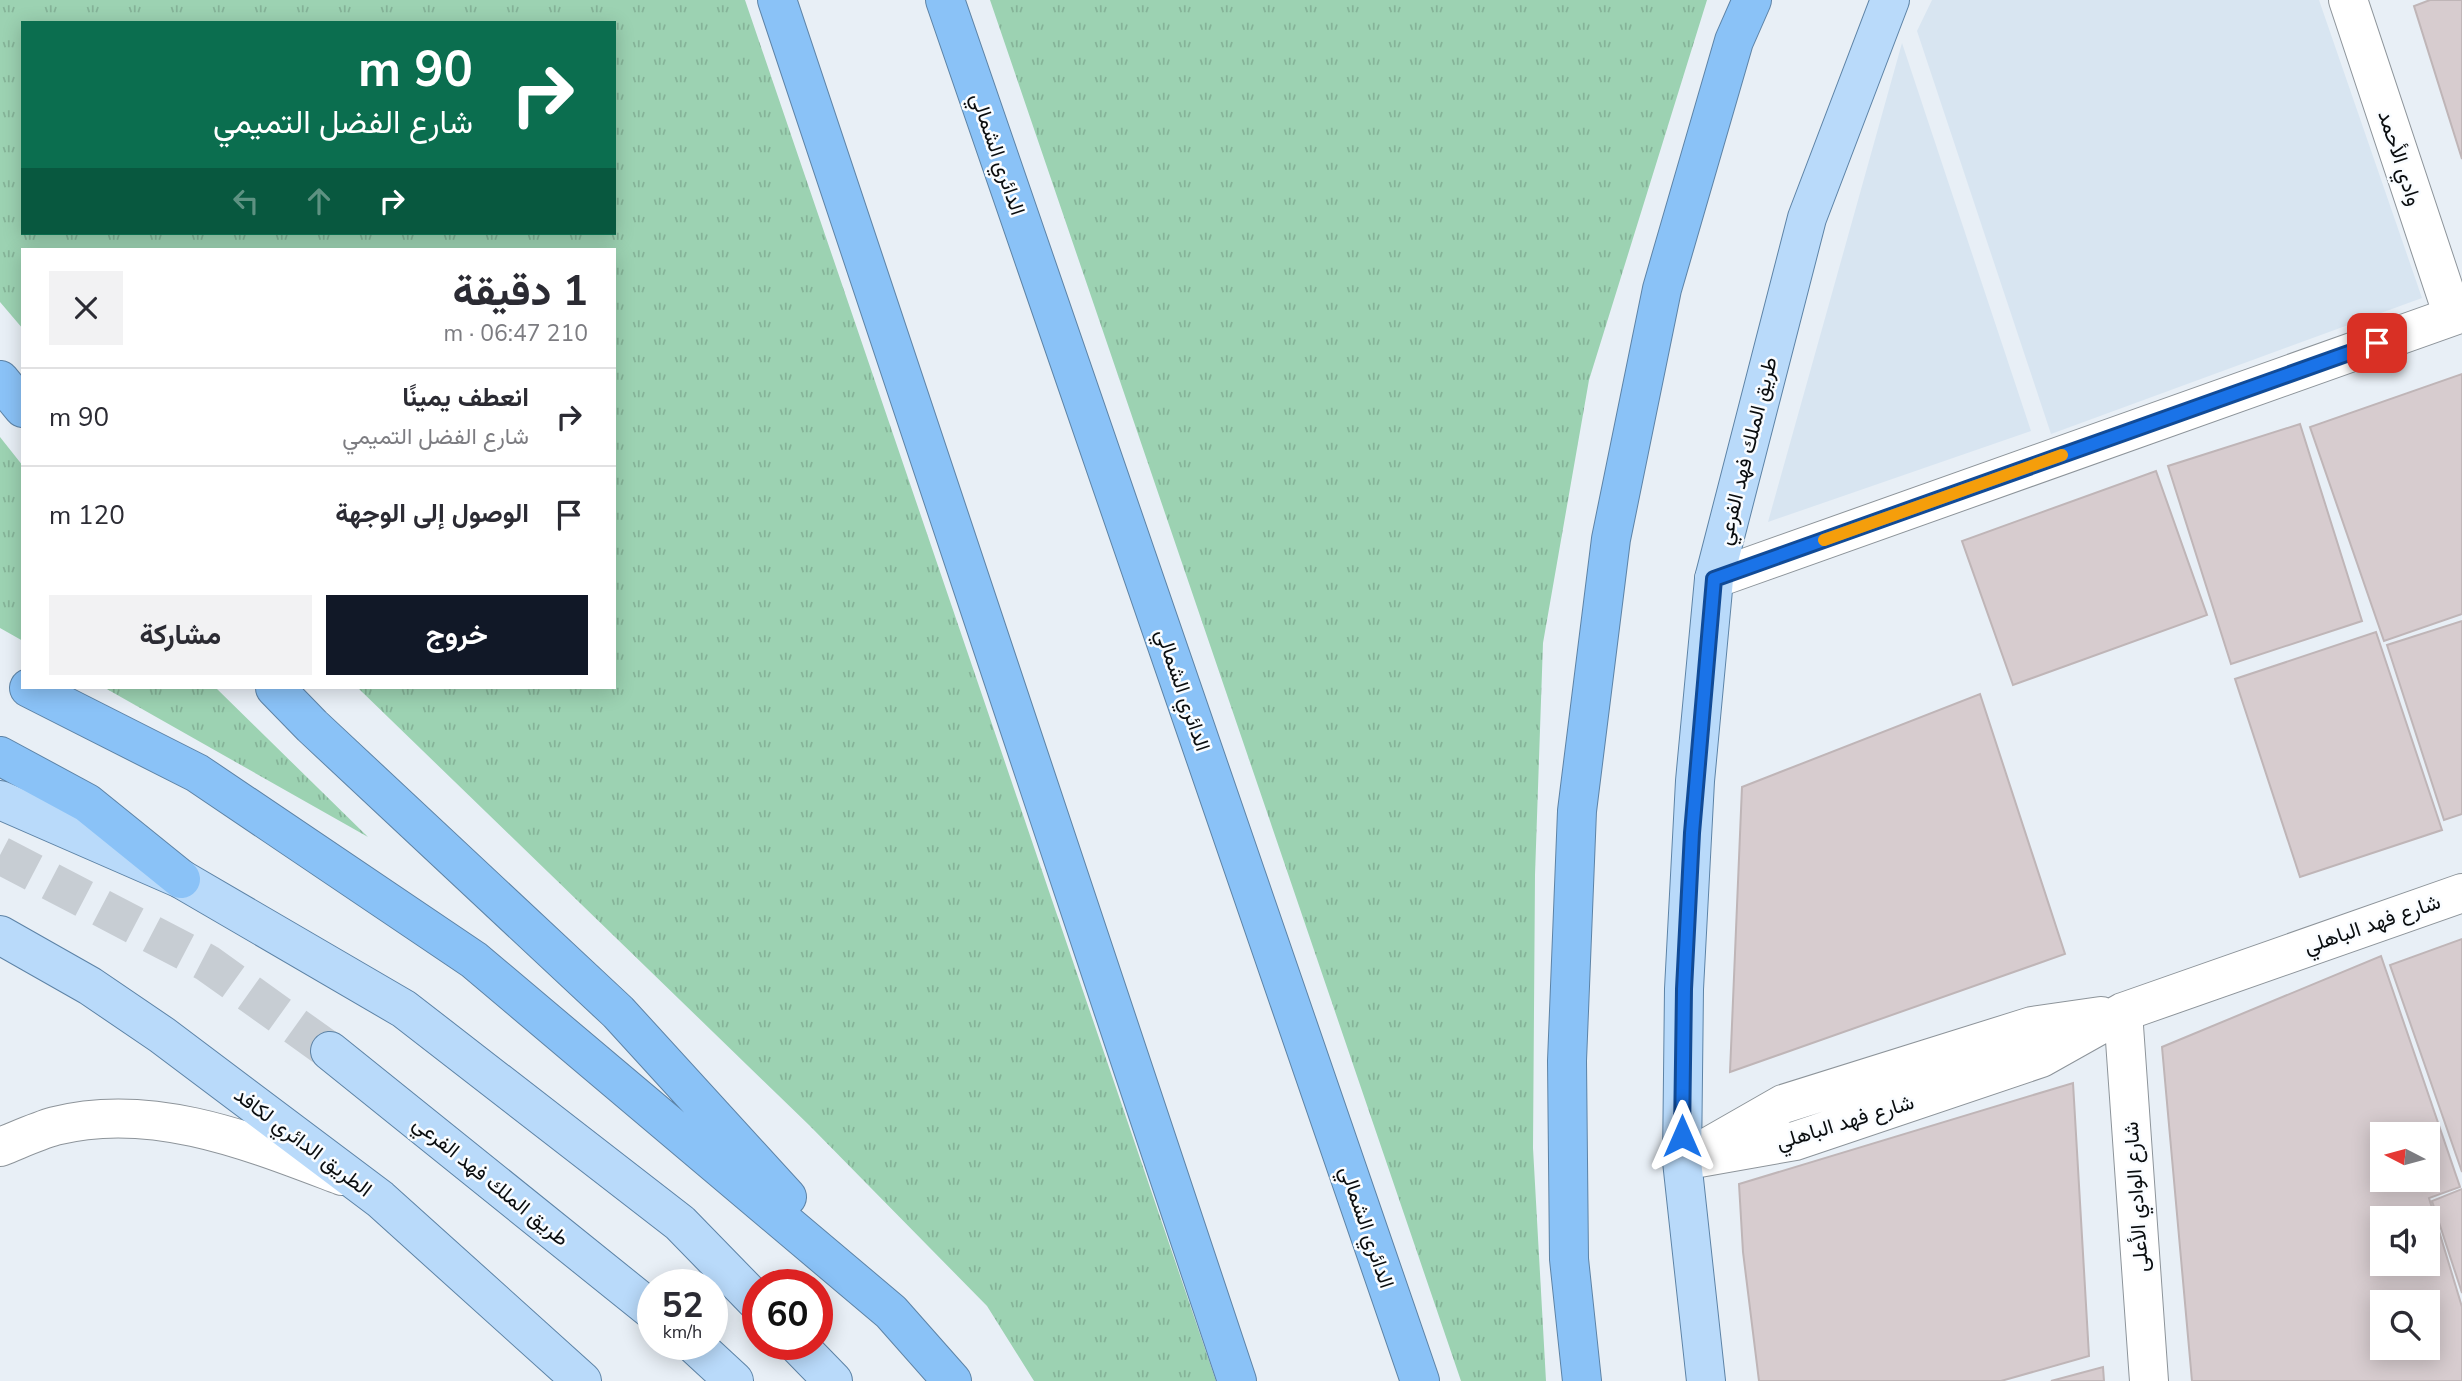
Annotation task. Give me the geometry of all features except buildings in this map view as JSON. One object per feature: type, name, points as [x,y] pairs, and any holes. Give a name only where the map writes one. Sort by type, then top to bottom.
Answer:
[{"type":"highway","points":[[777,0],[1237,1381]]},
{"type":"highway","name":"الدائري الشمالي","points":[[946,0],[1420,1381]]},
{"type":"highway","points":[[1582,1381],[1569,1259],[1567,1060],[1580,784],[1611,539],[1662,289],[1734,41],[1752,0]]},
{"type":"highway","points":[[0,380],[21,406]]},
{"type":"highway","points":[[0,673],[21,683]]},
{"type":"highway","points":[[31,689],[197,773],[474,960],[891,1312]]},
{"type":"highway","points":[[276,689],[618,1012],[952,1381]]},
{"type":"highway","points":[[0,756],[86,803],[181,879]]},
{"type":"main road","name":"طريق الملك فهد الفرعي","points":[[1706,1381],[1682,1161],[1684,975],[1695,781],[1714,579],[1807,218],[1890,0]]},
{"type":"main road","points":[[0,800],[181,879],[404,1009],[680,1223],[742,1287]]},
{"type":"main road","name":"الطريق الدائري لكافد","points":[[0,935],[90,986],[162,1035],[380,1199],[582,1381]]},
{"type":"main road","name":"طريق الملك فهد الفرعي","points":[[330,1051],[637,1298]]},
{"type":"main road","points":[[711,1360],[734,1381]]},
{"type":"main road","points":[[813,1360],[833,1381]]},
{"type":"street","name":"وادي الأحمد","points":[[2348,0],[2458,314]]},
{"type":"street","points":[[1714,579],[2458,314]]},
{"type":"street","name":"شارع فهد الباهلي","points":[[1682,1161],[1795,1141],[2041,1058],[2123,1012],[2462,893]]},
{"type":"street","points":[[0,949],[90,986]]},
{"type":"street","name":"شارع الوادي الأعلى","points":[[2123,1012],[2149,1381]]},
{"type":"street","points":[[0,1147],[56,1126],[115,1118],[163,1120],[256,1144],[356,1182]]},
{"type":"shaded area","points":[[1932,0],[2319,0],[2422,298],[2051,434],[1917,31]]},
{"type":"shaded area","points":[[1902,43],[2031,431],[1768,522]]},
{"type":"green space","points":[[0,0],[745,0],[1216,1381],[1034,1381],[987,1306],[809,1125],[359,689],[616,689],[616,248],[21,248],[21,327],[0,302]]},
{"type":"green space","points":[[990,0],[1707,0],[1589,380],[1543,643],[1535,875],[1533,1148],[1546,1381],[1461,1381]]},
{"type":"green space","points":[[0,437],[21,463],[21,640],[0,628]]},
{"type":"green space","points":[[107,689],[217,689],[368,837]]},
{"type":"tunnel","points":[[0,855],[207,963],[330,1051]]},
{"type":"slow traffic","points":[[1824,540],[2062,455]]},
{"type":"route","points":[[1682,1136],[1684,989],[1692,833],[1714,579],[2377,343]]}]
